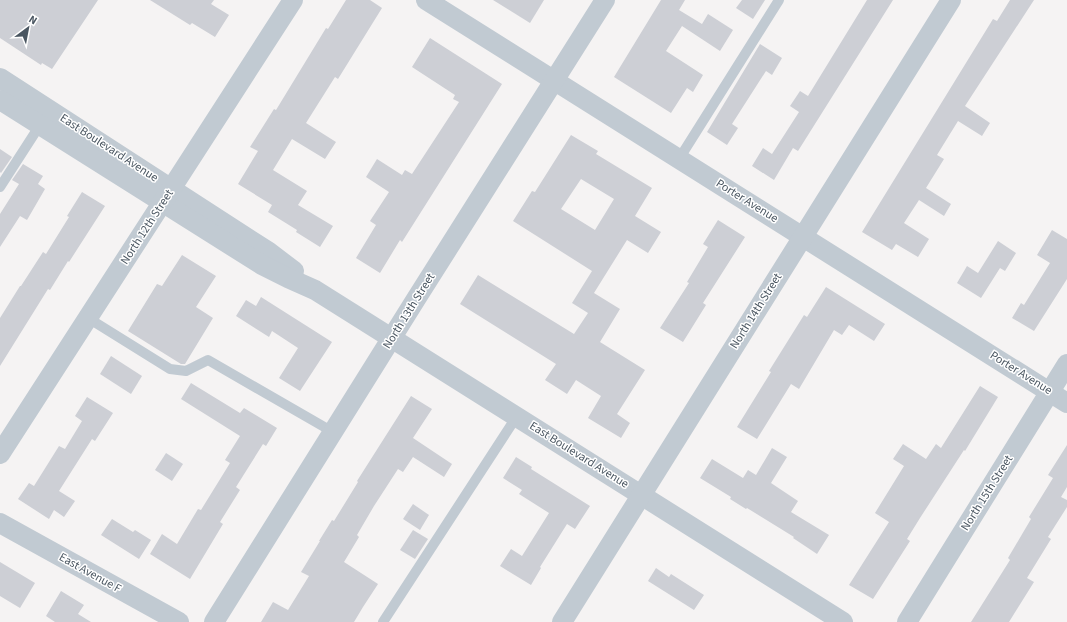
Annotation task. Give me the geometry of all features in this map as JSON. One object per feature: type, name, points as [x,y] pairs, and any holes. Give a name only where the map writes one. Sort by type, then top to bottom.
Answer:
[{"type":"street","name":"North 12th Street","points":[[0,454],[168,196],[293,0]]},
{"type":"street","name":"North 13th Street","points":[[214,622],[605,0]]},
{"type":"street","name":"North 14th Street","points":[[562,622],[950,0]]},
{"type":"street","name":"Porter Avenue","points":[[430,1],[554,81],[1067,402]]},
{"type":"street","name":"East Boulevard Avenue","points":[[0,78],[168,196],[262,265],[315,290],[642,494],[843,622]]},
{"type":"street","name":"East Boulevard Avenue","points":[[0,100],[40,125],[168,196]]},
{"type":"street","name":"North 15th Street","points":[[907,622],[1067,364]]},
{"type":"street","name":"East Avenue F","points":[[0,523],[179,622]]},
{"type":"lane","points":[[679,159],[779,0]]},
{"type":"lane","points":[[0,187],[40,125]]},
{"type":"lane","points":[[88,318],[170,369],[186,371],[208,360],[333,432]]},
{"type":"lane","points":[[383,622],[517,416]]},
{"type":"building","points":[[0,0],[98,0],[52,69],[42,63],[41,65],[0,38]]},
{"type":"building","points":[[150,0],[214,0],[211,4],[229,15],[215,37],[192,23],[190,25]]},
{"type":"building","points":[[346,0],[370,0],[382,8],[338,79],[335,77],[306,123],[336,142],[325,159],[292,139],[273,170],[307,191],[298,205],[333,226],[320,247],[296,232],[297,230],[268,212],[272,205],[238,184],[258,151],[250,147],[274,109],[276,110],[326,28],[328,29]]},
{"type":"building","points":[[493,0],[544,0],[530,23]]},
{"type":"building","points":[[661,0],[685,0],[679,10],[702,24],[708,14],[733,30],[720,51],[682,26],[666,51],[703,75],[693,92],[687,88],[671,113],[614,77]]},
{"type":"building","points":[[742,0],[765,0],[753,19],[736,8]]},
{"type":"building","points":[[867,0],[893,0],[798,151],[793,148],[774,180],[752,166],[763,148],[772,154],[799,112],[790,106],[800,91],[808,96]]},
{"type":"building","points":[[1010,0],[1034,0],[965,106],[990,123],[982,136],[958,121],[937,155],[944,159],[926,188],[951,204],[944,216],[919,200],[904,223],[929,239],[918,257],[896,244],[892,250],[862,232],[993,19],[997,21]]},
{"type":"building","points":[[430,38],[502,84],[402,242],[400,240],[380,273],[356,258],[376,225],[370,221],[389,192],[366,177],[377,159],[402,175],[405,170],[412,174],[459,102],[453,99],[455,95],[412,67]]},
{"type":"building","points":[[760,44],[782,58],[772,75],[766,71],[732,124],[738,128],[727,145],[707,132]]},
{"type":"building","points":[[571,135],[598,151],[596,154],[652,188],[635,216],[661,232],[648,253],[627,240],[594,293],[620,309],[600,342],[645,370],[617,414],[630,423],[621,438],[588,418],[601,396],[576,380],[567,394],[545,380],[556,364],[460,304],[478,275],[574,334],[588,313],[572,303],[592,271],[513,221],[532,191],[535,192]],"holes":[[[581,179],[614,199],[595,230],[561,209]]]},
{"type":"building","points":[[0,149],[12,157],[1,173],[0,172]]},
{"type":"building","points":[[23,164],[43,176],[38,184],[45,189],[27,220],[20,216],[0,247],[0,214],[19,184],[12,180]]},
{"type":"building","points":[[82,192],[105,206],[50,290],[48,289],[0,366],[0,318],[43,252],[46,254],[69,217],[67,216]]},
{"type":"building","points":[[718,220],[745,237],[703,303],[706,305],[683,342],[660,328],[689,283],[687,282],[708,247],[703,244]]},
{"type":"building","points":[[1052,230],[1067,239],[1067,279],[1034,331],[1012,318],[1021,303],[1024,305],[1050,263],[1037,255]]},
{"type":"building","points":[[998,241],[1016,253],[1005,271],[1000,268],[981,298],[957,283],[967,266],[978,273]]},
{"type":"building","points":[[182,255],[216,276],[196,307],[213,318],[185,364],[181,364],[128,331],[157,284],[162,286]]},
{"type":"building","points":[[826,287],[885,324],[874,341],[849,325],[842,335],[834,330],[799,389],[791,384],[757,439],[737,427],[771,372],[769,371],[804,315],[807,317]]},
{"type":"building","points":[[261,297],[332,342],[300,391],[279,378],[298,348],[272,331],[269,337],[236,316],[246,300],[256,306]]},
{"type":"building","points":[[111,356],[142,376],[131,394],[100,374]]},
{"type":"building","points":[[191,383],[240,413],[244,408],[277,428],[266,446],[263,444],[236,487],[240,490],[220,522],[223,524],[190,579],[150,554],[162,534],[177,544],[198,509],[201,510],[230,463],[225,460],[240,436],[181,399]]},
{"type":"building","points":[[980,386],[998,397],[965,451],[964,450],[907,539],[910,541],[873,599],[849,585],[889,522],[875,513],[904,466],[893,459],[903,444],[926,459],[936,444],[941,448]]},
{"type":"building","points":[[411,396],[432,409],[413,438],[452,464],[444,477],[413,457],[403,472],[398,469],[374,506],[357,535],[359,537],[344,562],[378,584],[354,622],[261,622],[273,602],[288,610],[309,576],[301,572],[332,520],[334,521],[358,482],[357,481]]},
{"type":"building","points":[[87,397],[113,413],[95,441],[92,439],[59,491],[75,501],[64,517],[54,510],[49,519],[18,499],[29,483],[34,486],[59,446],[65,449],[82,421],[75,416]]},
{"type":"building","points":[[1067,445],[1067,487],[1061,497],[1067,500],[1067,507],[1048,537],[1051,539],[1027,578],[1034,582],[1009,622],[971,622],[1010,560],[1008,558],[1031,519],[1029,517],[1053,478],[1048,475]]},
{"type":"building","points":[[772,448],[787,457],[771,483],[798,501],[791,512],[829,535],[817,554],[793,538],[794,537],[730,499],[731,497],[700,478],[712,459],[743,478],[748,470],[756,475]]},
{"type":"building","points":[[166,453],[183,464],[172,481],[155,470]]},
{"type":"building","points":[[516,457],[532,467],[531,469],[590,506],[575,529],[567,524],[540,567],[541,568],[531,585],[500,566],[511,549],[522,556],[549,513],[519,494],[522,490],[503,478]]},
{"type":"building","points":[[413,504],[429,515],[420,530],[403,519]]},
{"type":"building","points":[[112,519],[133,532],[135,530],[151,540],[139,559],[101,535]]},
{"type":"building","points":[[413,530],[428,539],[415,559],[400,550]]},
{"type":"building","points":[[0,562],[35,583],[20,608],[0,596]]},
{"type":"building","points":[[656,568],[669,577],[671,574],[704,595],[694,610],[648,581]]},
{"type":"building","points":[[61,591],[84,605],[78,614],[91,622],[55,622],[46,616]]}]
